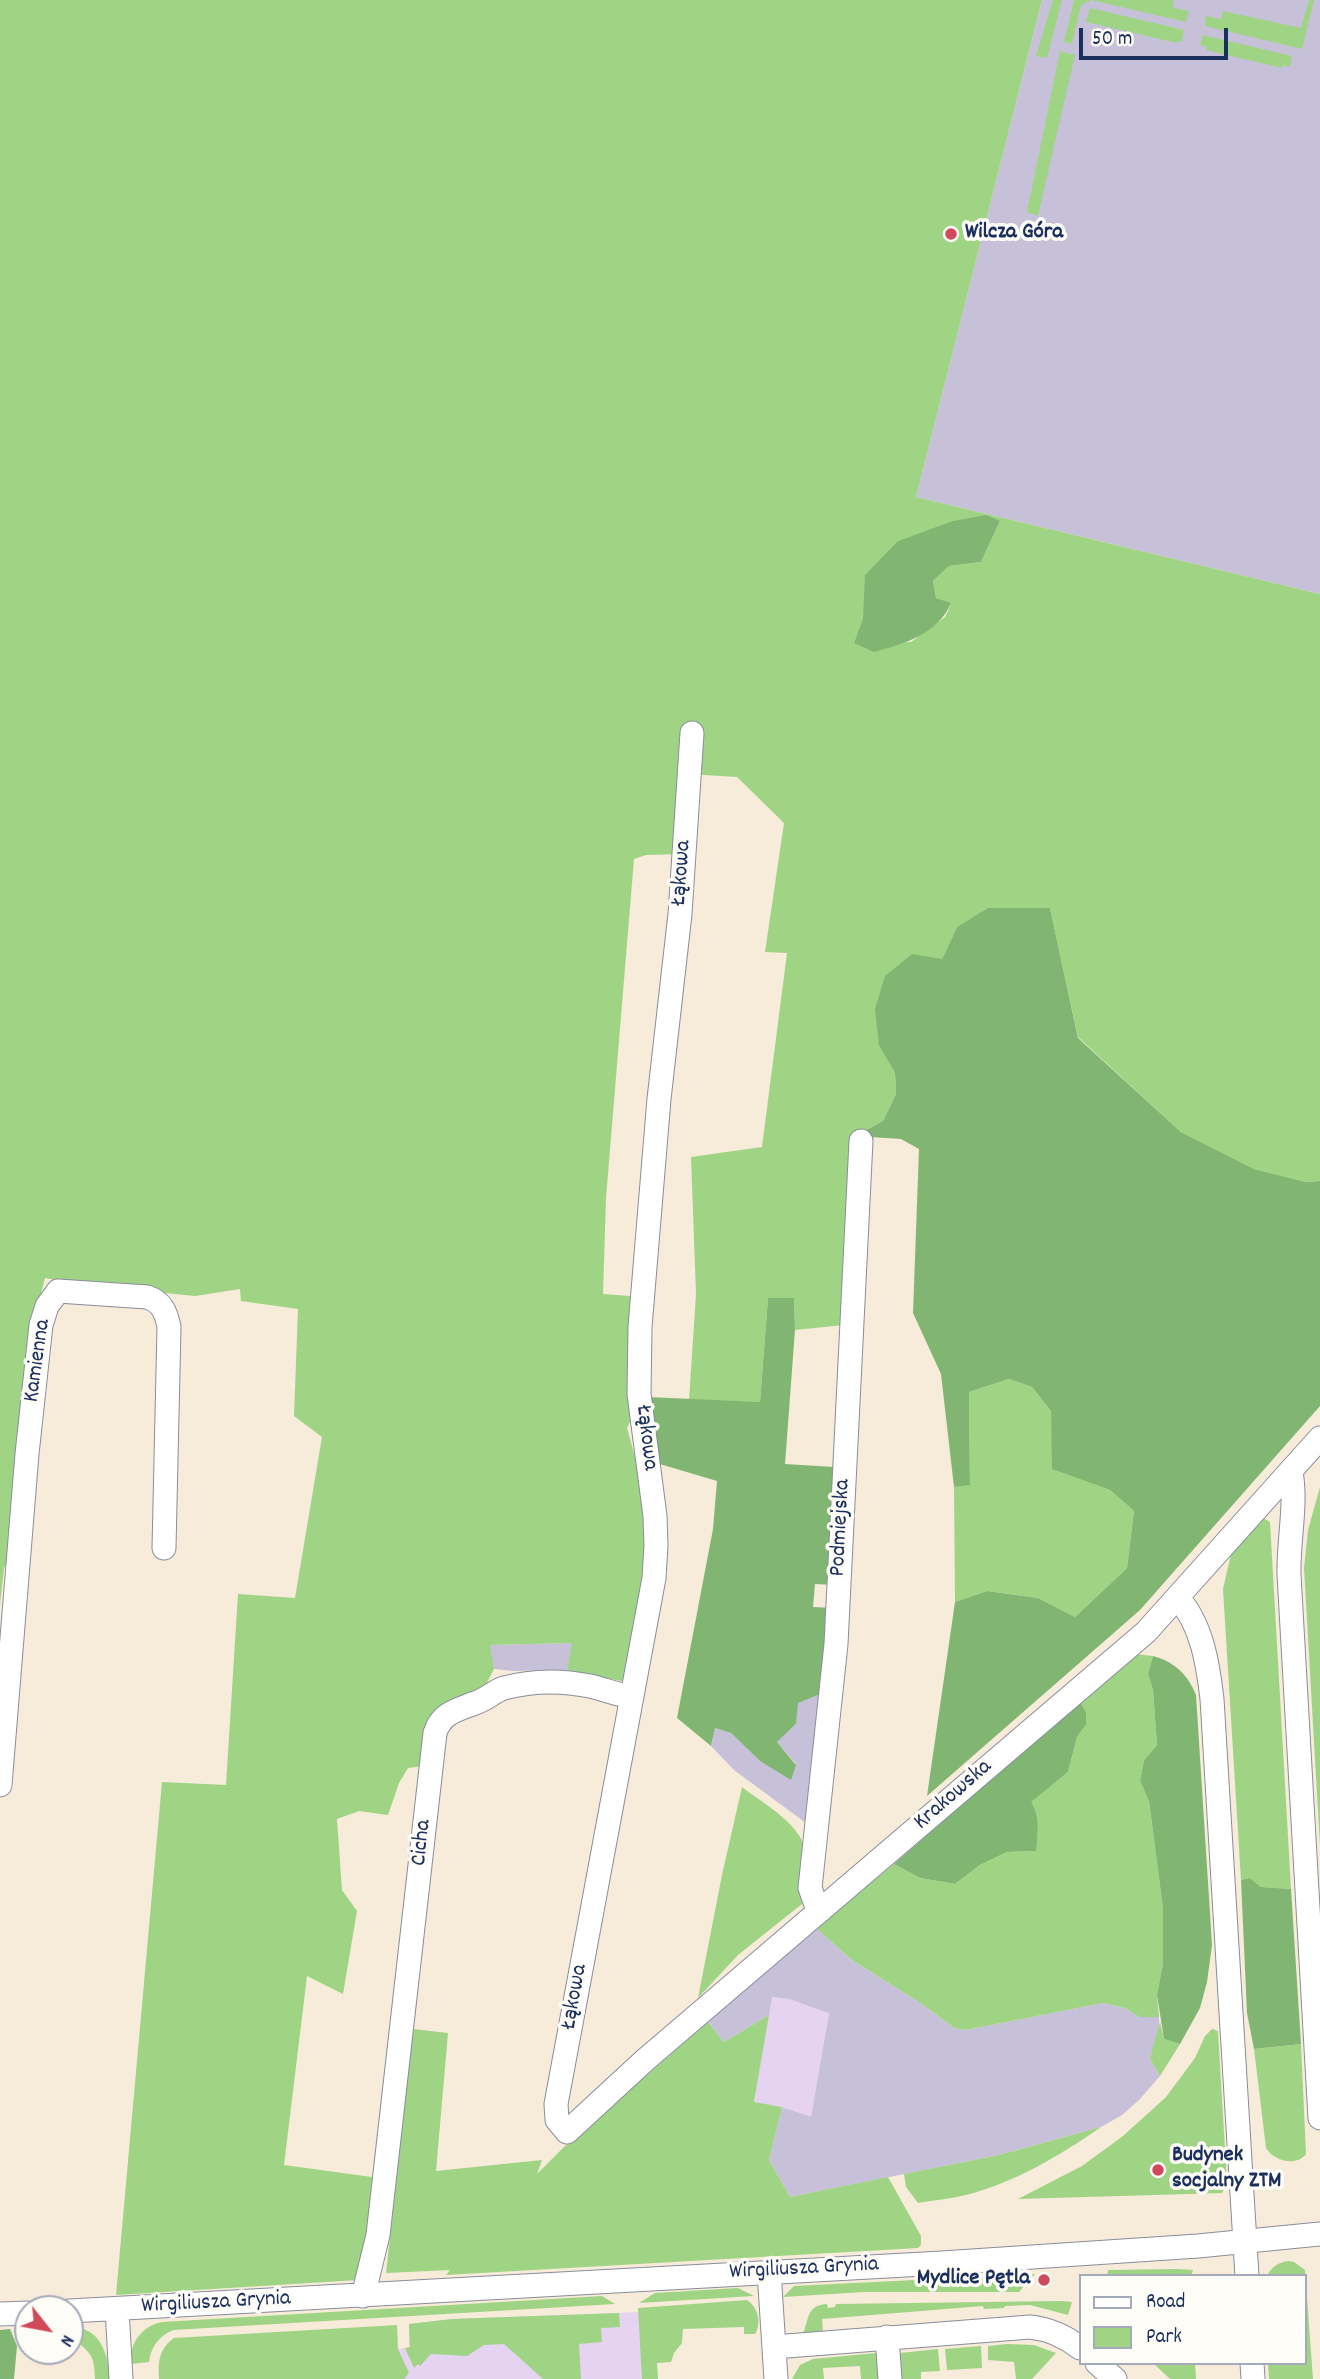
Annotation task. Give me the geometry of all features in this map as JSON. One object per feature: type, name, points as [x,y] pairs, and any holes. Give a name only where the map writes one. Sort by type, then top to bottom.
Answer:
[{"type":"street","name":"Łąkowa","points":[[567,2132],[557,2120],[556,2104],[632,1697],[656,1546],[655,1516],[639,1394],[643,1271],[680,914],[692,733]]},
{"type":"street","name":"Podmiejska","points":[[821,1910],[810,1888],[836,1644],[861,1141]]},
{"type":"street","name":"Kamienna","points":[[0,1784],[27,1454],[41,1325],[47,1306],[58,1291],[147,1297],[155,1299],[167,1314],[169,1327],[164,1548]]},
{"type":"street","name":"Krakowska","points":[[567,2132],[645,2060],[1146,1632],[1320,1438]]},
{"type":"street","points":[[1290,1472],[1293,1499],[1289,1567],[1320,2118]]},
{"type":"street","points":[[1178,1598],[1192,1617],[1210,1676],[1247,2274]]},
{"type":"street","name":"Cicha","points":[[363,2296],[365,2278],[378,2235],[438,1721],[454,1710],[479,1702],[500,1689],[531,1681],[593,1686],[632,1697]]},
{"type":"street","name":"Wirgiliusza Grynia","points":[[84,2310],[942,2263],[1245,2242],[1320,2234]]},
{"type":"street","points":[[769,2272],[776,2379]]},
{"type":"street","points":[[117,2309],[121,2379]]},
{"type":"street","points":[[774,2347],[1030,2327],[1059,2335],[1078,2347]]},
{"type":"street","points":[[887,2337],[890,2379]]},
{"type":"street","points":[[1099,2365],[1115,2379]]},
{"type":"shaded area","points":[[1042,0],[1320,0],[1320,594],[916,497]]},
{"type":"shaded area","points":[[573,1643],[567,1670],[494,1669],[489,1645]]},
{"type":"shaded area","points":[[823,1693],[806,1823],[734,1770],[711,1746],[715,1728],[731,1733],[760,1761],[796,1764],[777,1742],[796,1724],[797,1703]]},
{"type":"shaded area","points":[[816,1928],[852,1960],[922,2004],[954,2028],[966,2030],[1103,2003],[1125,2008],[1139,2017],[1159,2017],[1159,2033],[1150,2059],[1160,2076],[1122,2115],[1101,2127],[999,2155],[790,2197],[769,2160],[782,2107],[811,2117],[829,2013],[789,1999],[772,1997],[769,2015],[724,2042],[708,2022]]},
{"type":"shaded area","points":[[771,1997],[789,1999],[829,2012],[811,2118],[782,2107],[754,2103]]},
{"type":"shaded area","points":[[642,2312],[647,2379],[202,2379],[210,2364],[409,2348],[409,2324],[452,2319]]},
{"type":"green space","points":[[0,0],[1042,0],[916,497],[1320,594],[1320,1181],[1306,1182],[1254,1169],[1181,1132],[1078,1037],[1050,908],[957,927],[942,959],[879,1046],[895,1073],[896,1094],[883,1121],[855,1136],[844,1325],[795,1330],[794,1298],[768,1298],[760,1402],[689,1401],[696,1294],[691,1157],[762,1147],[787,953],[765,952],[784,823],[737,777],[687,774],[680,854],[646,855],[634,859],[606,1198],[603,1294],[630,1296],[635,1411],[627,1428],[650,1511],[650,1540],[626,1682],[567,1670],[572,1643],[490,1645],[494,1669],[479,1698],[449,1703],[432,1714],[425,1766],[408,1768],[399,1783],[388,1815],[359,1811],[337,1819],[342,1890],[357,1911],[343,1994],[307,1976],[284,2165],[379,2178],[358,2280],[116,2295],[162,1782],[226,1785],[238,1594],[295,1598],[322,1437],[294,1416],[298,1309],[241,1301],[240,1289],[195,1296],[83,1285],[45,1278],[33,1324],[9,1559],[4,1568],[0,1604]],"holes":[[[1000,521],[981,562],[949,566],[933,581],[936,598],[951,604],[945,617],[911,642],[854,643],[898,541],[919,534]]]},
{"type":"green space","points":[[1053,0],[1062,0],[1047,58],[1036,56]]},
{"type":"green space","points":[[1074,0],[1091,0],[1081,5],[1072,44],[1064,42]]},
{"type":"green space","points":[[1091,0],[1173,0],[1174,8],[1189,11],[1186,22]]},
{"type":"green space","points":[[1309,0],[1314,0],[1302,49],[1205,26],[1206,16],[1221,19],[1223,11],[1301,28]]},
{"type":"green space","points":[[1090,8],[1184,30],[1182,42],[1086,22]]},
{"type":"green space","points":[[1203,35],[1292,56],[1290,67],[1283,65],[1282,68],[1206,50],[1207,47],[1200,45]]},
{"type":"green space","points":[[1060,51],[1075,55],[1038,216],[1027,212]]},
{"type":"green space","points":[[986,515],[1000,521],[981,562],[949,566],[933,581],[936,598],[951,603],[938,623],[908,641],[874,652],[854,643],[863,619],[865,575],[898,541],[953,521]]},
{"type":"green space","points":[[988,908],[1050,908],[1078,1038],[1181,1132],[1254,1169],[1306,1182],[1320,1181],[1320,1406],[1140,1610],[927,1796],[955,1602],[987,1591],[1038,1598],[1075,1617],[1127,1568],[1134,1511],[1110,1490],[1052,1469],[1051,1411],[1032,1387],[1009,1379],[969,1392],[970,1485],[954,1487],[941,1374],[913,1313],[919,1149],[901,1139],[855,1136],[883,1121],[896,1094],[895,1073],[879,1046],[875,1009],[885,976],[912,954],[942,959],[957,927]]},
{"type":"green space","points":[[768,1298],[794,1298],[795,1330],[785,1464],[834,1467],[835,1585],[815,1584],[813,1607],[832,1608],[823,1693],[798,1703],[796,1724],[777,1742],[796,1765],[791,1780],[760,1761],[731,1733],[715,1728],[711,1746],[677,1718],[713,1529],[717,1481],[653,1462],[647,1397],[760,1402]]},
{"type":"green space","points":[[1009,1379],[1032,1387],[1051,1411],[1053,1469],[1110,1490],[1134,1511],[1127,1568],[1075,1617],[1038,1598],[987,1591],[955,1602],[954,1487],[970,1484],[969,1392]]},
{"type":"green space","points":[[1320,1487],[1320,1846],[1304,1568],[1308,1530]]},
{"type":"green space","points":[[1263,1518],[1270,1522],[1291,1889],[1261,1887],[1250,1878],[1241,1880],[1223,1589],[1231,1554]]},
{"type":"green space","points":[[1135,1654],[1153,1656],[1148,1674],[1153,1690],[1157,1745],[1144,1760],[1140,1781],[1149,1801],[1163,1909],[1163,1963],[1157,1995],[1159,2017],[1139,2017],[1125,2008],[1103,2003],[966,2030],[954,2028],[922,2004],[852,1960],[816,1928],[894,1864],[920,1878],[955,1884],[980,1865],[1007,1852],[1035,1851],[1038,1825],[1030,1802],[1068,1772],[1077,1737],[1086,1725],[1080,1702]]},
{"type":"green space","points":[[1153,1656],[1180,1670],[1196,1695],[1212,1945],[1200,2008],[1180,2044],[1164,2039],[1157,1995],[1163,1963],[1163,1909],[1149,1801],[1140,1781],[1144,1760],[1157,1745],[1153,1690],[1148,1674]]},
{"type":"green space","points":[[1080,1702],[1086,1713],[1086,1725],[1077,1737],[1068,1772],[1031,1802],[1038,1820],[1036,1851],[1007,1852],[980,1865],[955,1884],[920,1878],[894,1864]]},
{"type":"green space","points":[[742,1787],[783,1817],[800,1836],[807,1859],[802,1904],[738,1955],[698,1998],[722,1875]]},
{"type":"green space","points":[[1250,1878],[1261,1887],[1291,1889],[1301,2044],[1254,2049],[1247,2013],[1241,1880]]},
{"type":"green space","points":[[769,2015],[754,2102],[782,2107],[769,2160],[790,2197],[888,2177],[921,2236],[921,2245],[918,2248],[446,2275],[450,2270],[386,2273],[413,2029],[448,2033],[436,2171],[542,2160],[537,2174],[563,2148],[708,2022],[724,2042]]},
{"type":"green space","points":[[1160,2022],[1164,2039],[1180,2044],[1160,2076],[1150,2059]]},
{"type":"green space","points":[[1212,2029],[1218,2031],[1227,2183],[1222,2193],[1018,2199],[1082,2166],[1123,2136],[1166,2097],[1195,2058],[1205,2036]]},
{"type":"green space","points":[[1301,2044],[1306,2154],[1297,2160],[1285,2161],[1266,2148],[1254,2049]]},
{"type":"green space","points":[[1101,2127],[1036,2167],[984,2190],[918,2203],[906,2187],[904,2174],[999,2155]]},
{"type":"green space","points":[[1294,2262],[1305,2270],[1305,2274],[1268,2274],[1281,2263]]},
{"type":"green space","points":[[1108,2270],[1193,2270],[1192,2274],[1107,2274]]},
{"type":"green space","points":[[1035,2274],[1019,2292],[864,2292],[783,2297],[794,2286]]},
{"type":"green space","points":[[1306,2284],[1313,2379],[1269,2379],[1268,2365],[1306,2365]]},
{"type":"green space","points":[[738,2288],[754,2296],[639,2303],[655,2293]]},
{"type":"green space","points":[[602,2296],[615,2304],[173,2330],[156,2343],[149,2362],[131,2364],[132,2349],[138,2337],[148,2327],[162,2322]]},
{"type":"green space","points":[[747,2300],[758,2316],[755,2334],[744,2334],[744,2327],[683,2329],[682,2343],[671,2362],[657,2363],[658,2379],[642,2379],[638,2308]]},
{"type":"green space","points":[[1072,2302],[1068,2315],[1030,2305],[984,2309],[983,2306],[822,2319],[823,2333],[803,2334],[812,2310],[827,2304],[828,2308],[835,2307],[836,2304]]},
{"type":"green space","points":[[619,2313],[620,2327],[601,2328],[602,2342],[579,2344],[581,2379],[543,2379],[504,2344],[484,2345],[467,2356],[431,2354],[420,2366],[418,2364],[414,2368],[405,2348],[410,2347],[409,2324],[452,2319]]},
{"type":"green space","points":[[397,2325],[398,2349],[409,2373],[404,2379],[159,2379],[160,2356],[174,2338]]},
{"type":"green space","points":[[10,2329],[14,2339],[14,2379],[0,2379],[0,2330]]},
{"type":"green space","points":[[84,2330],[101,2344],[110,2379],[95,2379],[89,2353],[84,2348]]},
{"type":"green space","points":[[1034,2345],[1056,2353],[1032,2379],[1016,2379],[1014,2362],[988,2360],[988,2346]]},
{"type":"green space","points":[[981,2346],[982,2368],[947,2370],[945,2349]]},
{"type":"green space","points":[[938,2349],[940,2371],[921,2372],[921,2379],[896,2379],[900,2353]]},
{"type":"green space","points":[[876,2353],[883,2379],[861,2379],[860,2366],[823,2368],[824,2379],[792,2379],[800,2365],[813,2359]]},
{"type":"green space","points":[[1155,2365],[1195,2365],[1196,2379],[1170,2379]]},
{"type":"place","name":"Wilcza Góra","points":[[951,234]]},
{"type":"place","name":"Budynek socjalny ZTM","points":[[1158,2170]]},
{"type":"place","name":"Mydlice Pętla","points":[[1044,2280]]}]
